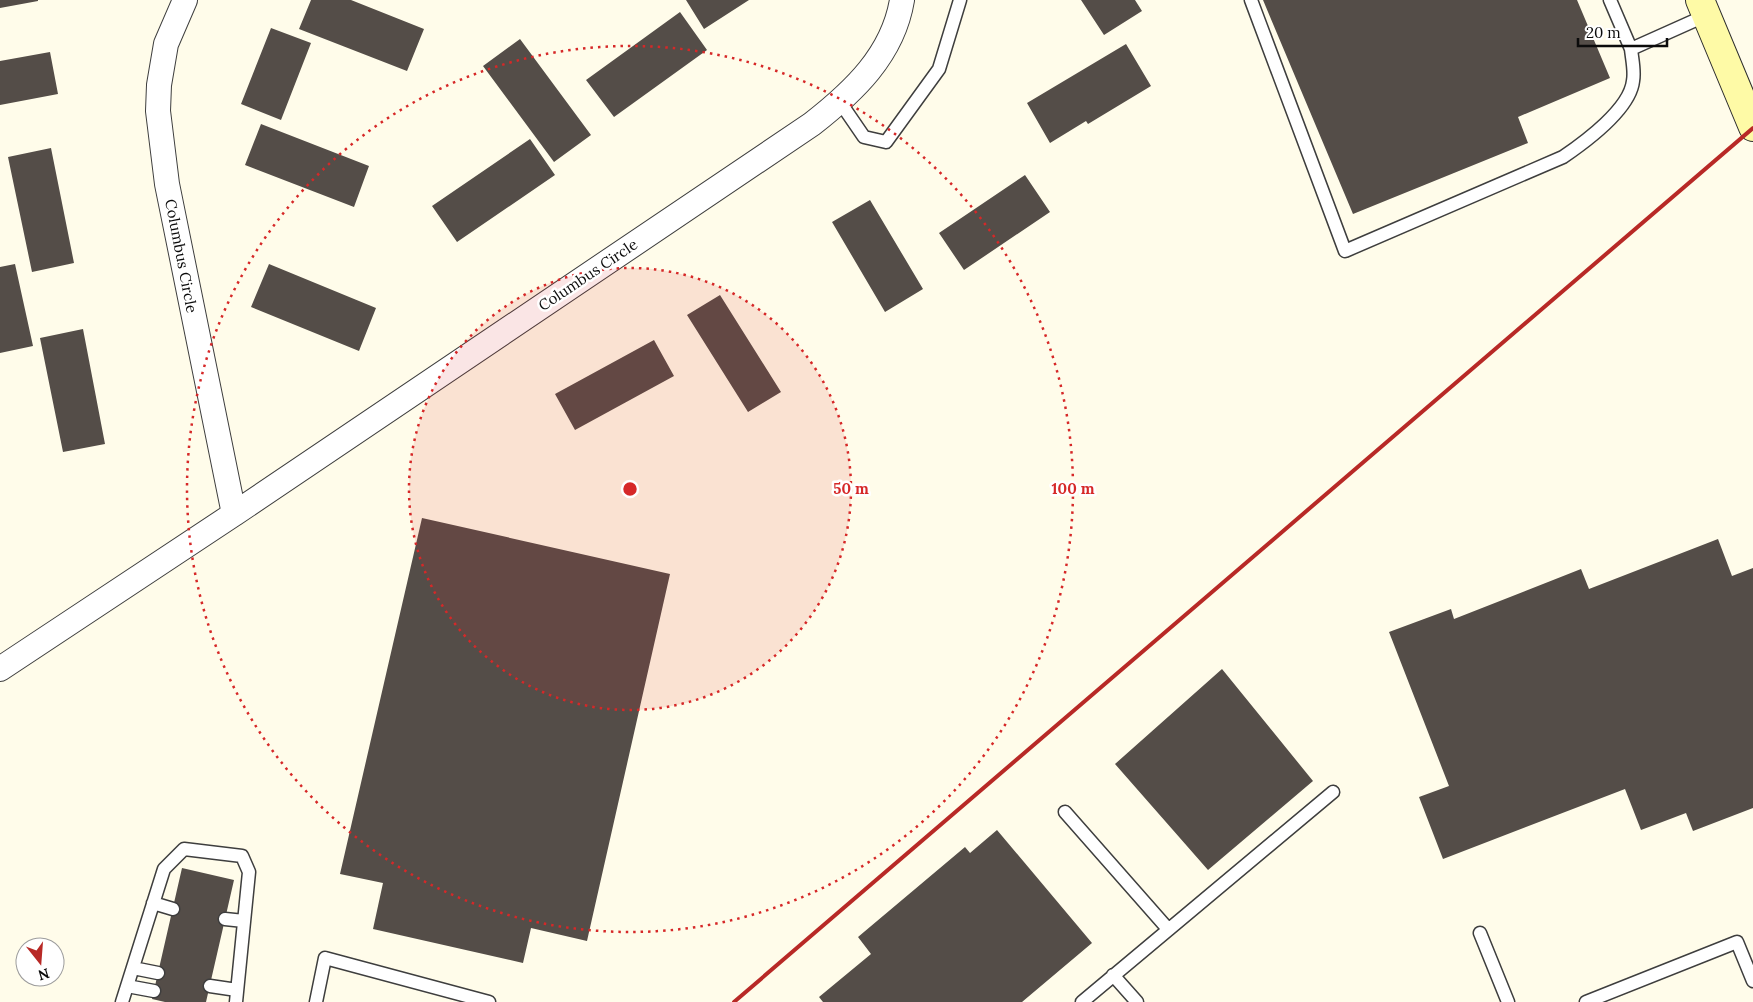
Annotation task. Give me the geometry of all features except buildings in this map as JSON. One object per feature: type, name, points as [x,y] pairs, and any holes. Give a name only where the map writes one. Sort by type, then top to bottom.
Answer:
[{"type":"main road","points":[[1703,8],[1753,127]]},
{"type":"street","name":"Columbus Circle","points":[[185,0],[166,44],[159,85],[158,110],[169,194],[234,514]]},
{"type":"street","name":"Columbus Circle","points":[[0,669],[234,514],[804,130],[853,91],[877,62],[894,27],[902,0]]},
{"type":"lane","points":[[840,102],[864,137],[886,142],[939,69],[960,0]]},
{"type":"lane","points":[[1251,0],[1345,251],[1563,157],[1592,137],[1622,105],[1633,81],[1631,49],[1610,0]]},
{"type":"lane","points":[[1631,49],[1703,8]]},
{"type":"lane","points":[[1082,1002],[1333,792]]},
{"type":"lane","points":[[1065,812],[1168,929]]},
{"type":"lane","points":[[122,1002],[164,869],[184,849],[242,856],[249,872],[237,996],[210,986]]},
{"type":"lane","points":[[153,903],[173,909]]},
{"type":"lane","points":[[225,919],[244,921]]},
{"type":"lane","points":[[1480,933],[1508,1002]]},
{"type":"lane","points":[[1586,1002],[1737,942],[1753,981]]},
{"type":"lane","points":[[316,1002],[325,958],[489,1002]]},
{"type":"lane","points":[[133,968],[158,973]]},
{"type":"lane","points":[[1113,975],[1137,1002]]},
{"type":"lane","points":[[127,986],[154,991]]},
{"type":"railway","points":[[734,1002],[1753,128]]}]
